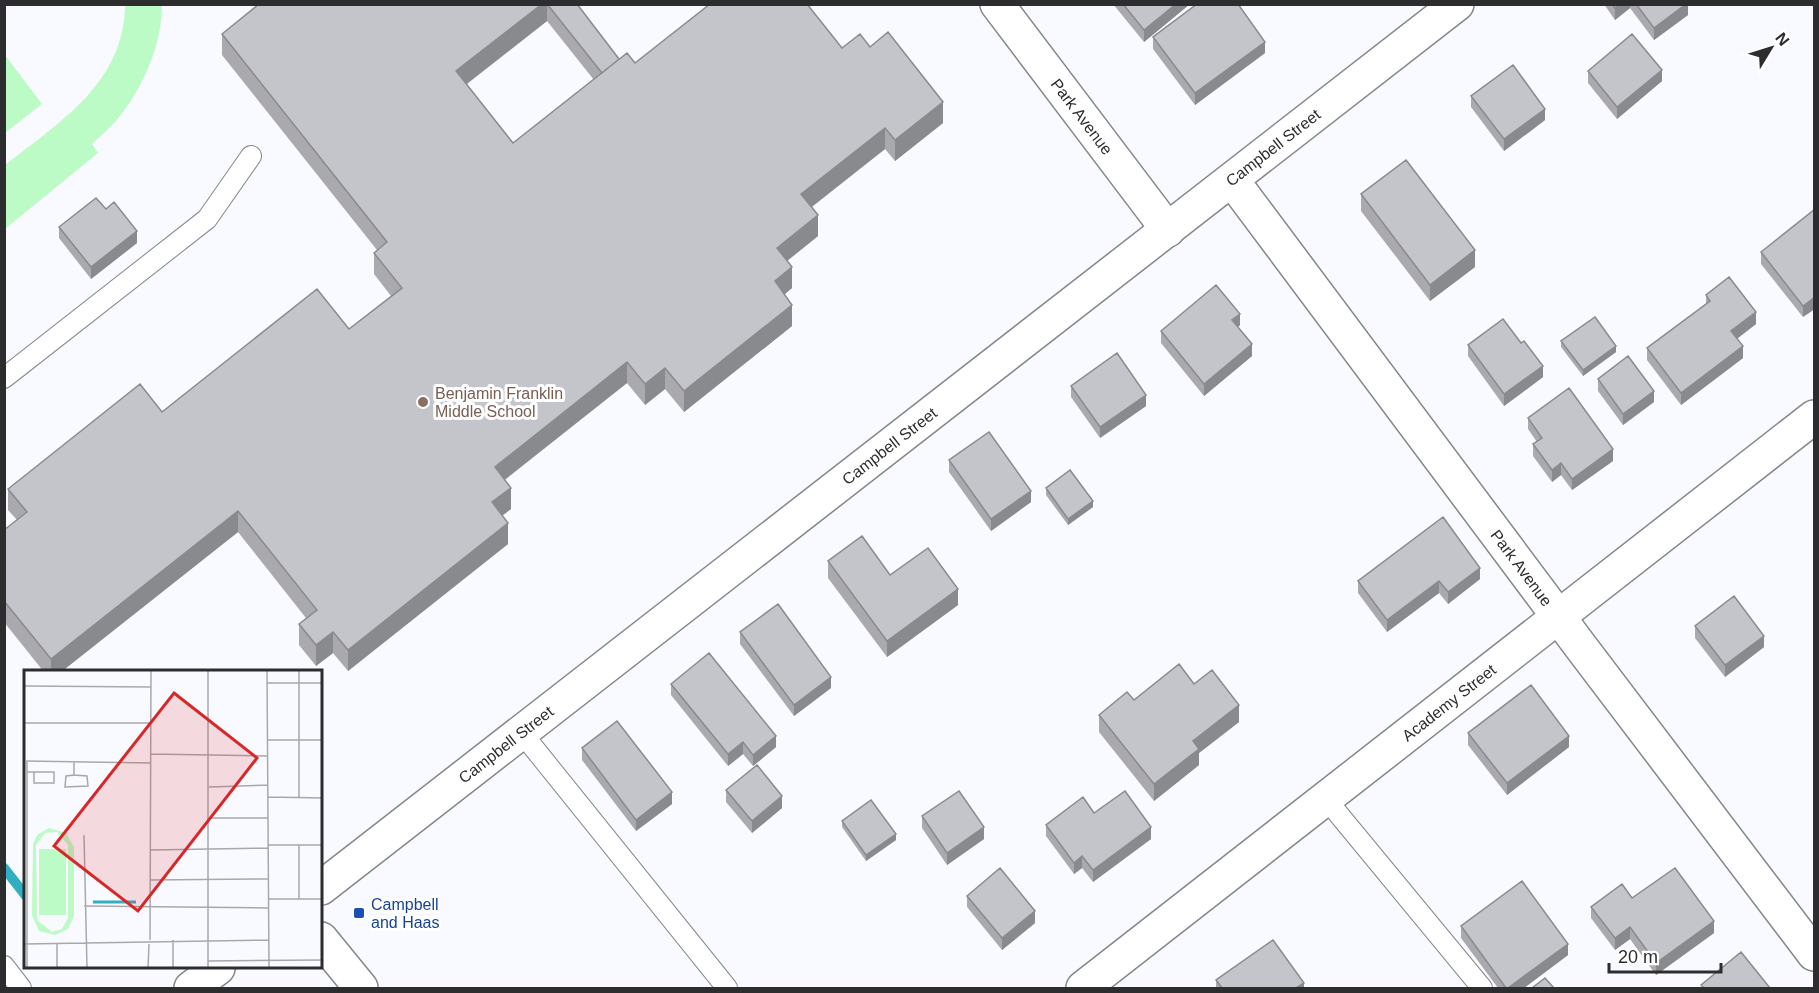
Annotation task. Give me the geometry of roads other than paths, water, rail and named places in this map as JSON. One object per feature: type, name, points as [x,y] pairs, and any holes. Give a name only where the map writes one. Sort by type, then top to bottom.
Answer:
[{"type":"street","name":"Park Avenue","points":[[997,4],[1168,230]]},
{"type":"street","name":"Campbell Street","points":[[322,887],[1457,4]]},
{"type":"street","name":"Park Avenue","points":[[1232,180],[1559,618],[1815,954]]},
{"type":"street","name":"Academy Street","points":[[1094,985],[1326,799],[1815,417]]},
{"type":"street","points":[[322,940],[361,988]]},
{"type":"street","points":[[191,988],[217,969]]},
{"type":"lane","points":[[4,378],[207,219],[251,156]]},
{"type":"lane","points":[[521,732],[728,988]]},
{"type":"lane","points":[[1326,799],[1482,988]]},
{"type":"lane","points":[[4,966],[21,988]]},
{"type":"waterway","points":[[4,868],[24,893]]},
{"type":"place","name":"Benjamin Franklin Middle School","points":[[423,402]]},
{"type":"place","name":"Campbell and Haas","points":[[359,913]]}]
